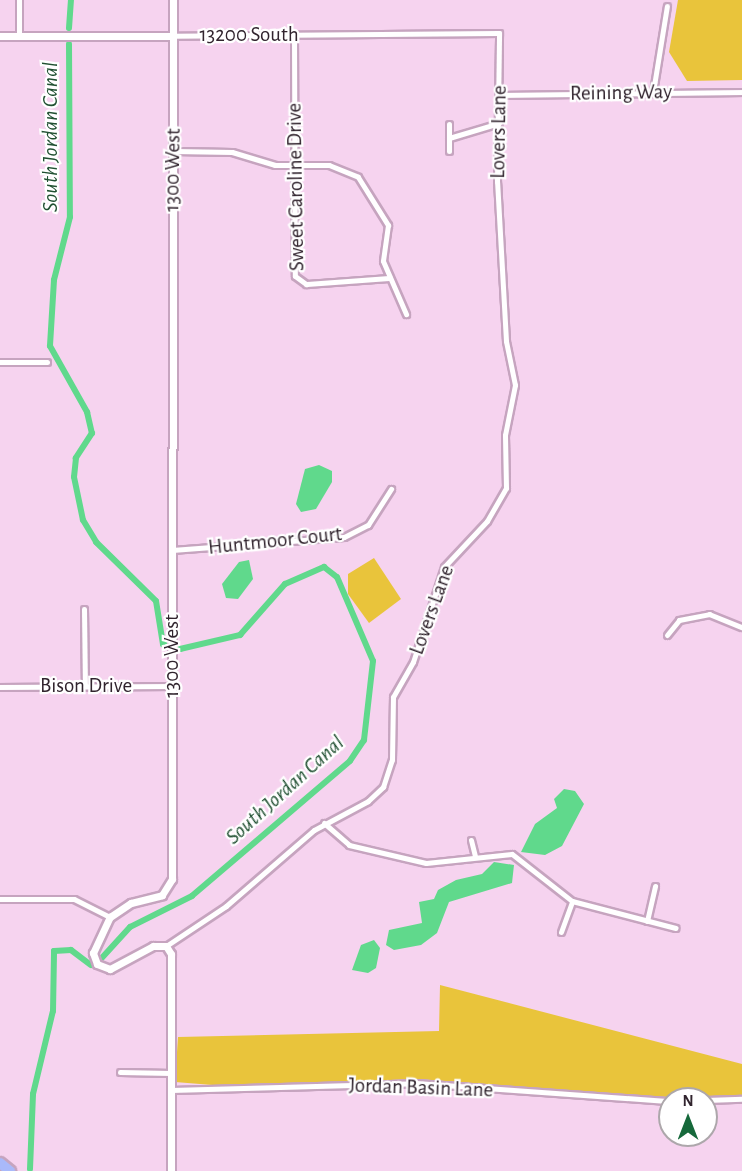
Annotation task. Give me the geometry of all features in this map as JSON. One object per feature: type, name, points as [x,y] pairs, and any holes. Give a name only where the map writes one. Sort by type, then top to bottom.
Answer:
[{"type":"highway","points":[[0,1163],[10,1171]]},
{"type":"street","points":[[19,0],[19,36]]},
{"type":"street","name":"1300 West","points":[[110,916],[131,903],[162,895],[171,883],[173,0]]},
{"type":"street","points":[[653,92],[667,6]]},
{"type":"street","name":"13200 South","points":[[0,36],[499,33]]},
{"type":"street","name":"Lovers Lane","points":[[166,946],[226,906],[324,824],[368,801],[382,787],[392,760],[393,697],[413,662],[444,567],[492,514],[507,483],[506,435],[515,385],[506,341],[499,123],[499,33]]},
{"type":"street","name":"Sweet Caroline Drive","points":[[294,35],[297,280],[374,283],[390,278]]},
{"type":"street","name":"Reining Way","points":[[500,95],[742,92]]},
{"type":"street","points":[[449,138],[499,123]]},
{"type":"street","points":[[449,124],[449,150]]},
{"type":"street","points":[[174,151],[232,152],[265,164],[338,166],[363,182],[388,225],[383,261],[406,314]]},
{"type":"street","points":[[0,362],[47,362]]},
{"type":"street","name":"Huntmoor Court","points":[[172,550],[344,537],[368,525],[391,489]]},
{"type":"street","points":[[84,609],[85,686]]},
{"type":"street","points":[[667,635],[679,620],[709,614],[742,627]]},
{"type":"street","name":"Bison Drive","points":[[0,687],[172,686]]},
{"type":"street","points":[[324,824],[349,845],[420,862],[501,852],[518,856],[572,901],[676,928]]},
{"type":"street","points":[[471,840],[476,856]]},
{"type":"street","points":[[647,921],[655,886]]},
{"type":"street","points":[[0,899],[74,899],[110,916],[94,945],[99,966],[114,968],[153,946],[166,946],[171,956],[171,1171]]},
{"type":"street","points":[[561,933],[572,901]]},
{"type":"street","points":[[120,1072],[171,1072]]},
{"type":"street","name":"Jordan Basin Lane","points":[[171,1090],[416,1083],[658,1100]]},
{"type":"street","points":[[718,1100],[742,1099]]},
{"type":"shaded area","points":[[678,0],[742,0],[742,80],[687,81],[669,52]]},
{"type":"shaded area","points":[[319,465],[332,471],[332,482],[316,509],[301,512],[296,504],[305,469]]},
{"type":"shaded area","points":[[374,558],[401,599],[369,623],[348,594],[348,574]]},
{"type":"shaded area","points":[[249,560],[253,579],[238,599],[226,598],[222,584],[239,562]]},
{"type":"shaded area","points":[[564,789],[575,791],[584,804],[562,846],[545,855],[521,852],[535,824],[557,808],[554,799]]},
{"type":"shaded area","points":[[494,862],[514,865],[512,883],[449,902],[437,933],[421,945],[394,950],[386,945],[389,930],[422,923],[419,902],[434,899],[438,890],[456,880],[482,874]]},
{"type":"shaded area","points":[[374,940],[380,948],[376,968],[368,973],[352,970],[361,945]]},
{"type":"shaded area","points":[[440,985],[742,1064],[742,1096],[718,1097],[718,1087],[658,1087],[658,1098],[418,1079],[225,1086],[175,1082],[178,1037],[439,1031]]},
{"type":"waterway","name":"South Jordan Canal","points":[[69,28],[71,0]]},
{"type":"waterway","name":"South Jordan Canal","points":[[69,44],[70,217],[54,280],[50,346],[87,412],[92,433],[76,458],[74,477],[83,520],[96,542],[156,601],[163,644],[180,649],[240,635],[285,584],[324,567],[337,577],[373,661],[364,740],[350,761],[192,896],[130,927],[100,960]]},
{"type":"waterway","name":"South Jordan Canal","points":[[30,1169],[33,1094],[53,1011],[54,951],[71,950],[91,965]]}]
